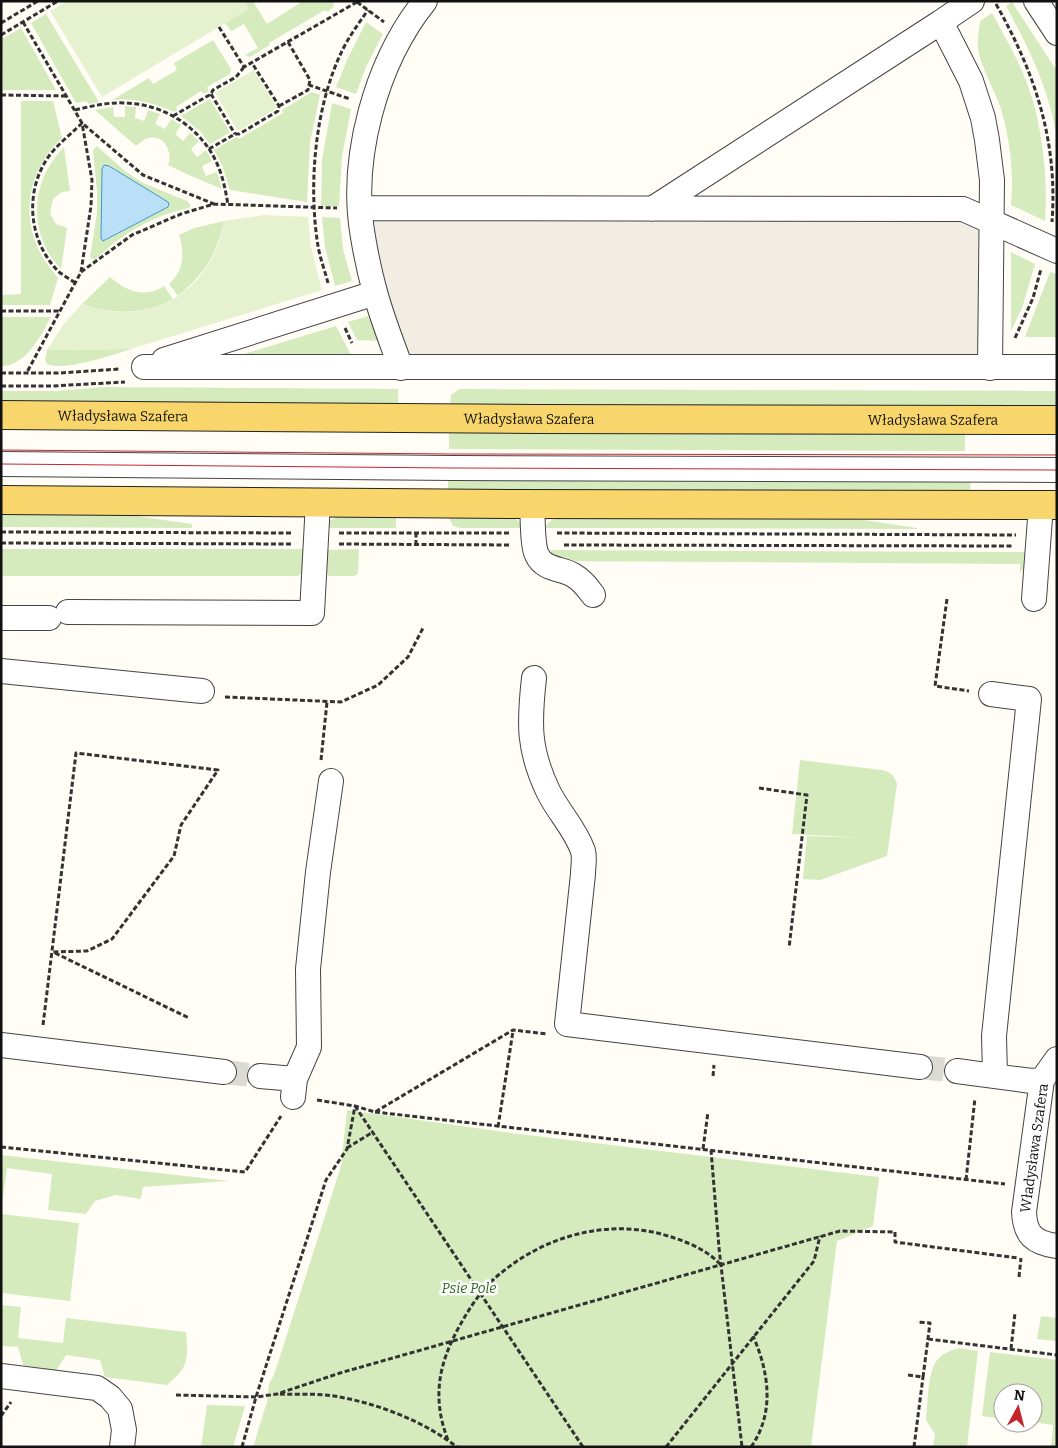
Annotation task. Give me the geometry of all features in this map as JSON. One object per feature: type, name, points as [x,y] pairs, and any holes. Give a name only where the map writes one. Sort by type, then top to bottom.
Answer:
[{"type":"main road","name":"Władysława Szafera","points":[[1,415],[517,419],[1057,420]]},
{"type":"main road","points":[[1,500],[1049,505]]},
{"type":"street","points":[[401,368],[375,293],[362,235],[360,208],[362,156],[372,107],[389,60],[404,32],[425,1]]},
{"type":"street","points":[[652,209],[972,1]]},
{"type":"street","points":[[1036,1],[1057,33]]},
{"type":"street","points":[[941,22],[971,81],[983,118],[987,140],[992,180],[990,220],[994,368]]},
{"type":"street","points":[[360,208],[964,209],[1052,249]]},
{"type":"street","points":[[144,367],[375,293]]},
{"type":"street","points":[[144,367],[1057,367]]},
{"type":"street","points":[[1,450],[452,454],[1057,455]]},
{"type":"street","points":[[1,464],[1057,470]]},
{"type":"street","points":[[1,618],[58,615],[312,613],[318,502]]},
{"type":"street","points":[[532,504],[536,550],[540,560],[548,566],[574,576],[593,595]]},
{"type":"street","points":[[1034,599],[1049,505]]},
{"type":"street","points":[[1,671],[202,691]]},
{"type":"street","points":[[534,678],[530,712],[530,735],[535,757],[548,792],[572,828],[583,853],[583,874],[567,1024],[920,1067]]},
{"type":"street","points":[[991,694],[1028,699],[994,1036],[977,1073],[1042,1080]]},
{"type":"street","points":[[260,1076],[294,1088],[310,1047],[308,969],[318,872],[331,781]]},
{"type":"street","points":[[1,1045],[224,1072]]},
{"type":"street","name":"Władysława Szafera","points":[[1027,1248],[1024,1212],[1042,1080],[1057,1059]]},
{"type":"street","points":[[1027,1248],[1046,1245],[1057,1246]]},
{"type":"street","points":[[1,1376],[97,1388],[110,1397],[120,1410],[124,1421],[122,1447]]},
{"type":"path","points":[[1,24],[38,1]]},
{"type":"path","points":[[1,35],[58,1]]},
{"type":"path","points":[[994,1],[1023,56],[1038,93],[1046,128],[1054,197],[1051,227],[1052,249],[1018,333],[994,368]]},
{"type":"path","points":[[173,116],[236,77],[244,67],[357,2],[383,21],[404,32]]},
{"type":"path","points":[[366,367],[350,340],[335,306],[319,248],[314,208],[318,138],[328,92],[343,50],[368,10]]},
{"type":"path","points":[[23,22],[82,124],[92,180],[91,206],[81,272],[26,374]]},
{"type":"path","points":[[219,27],[244,67]]},
{"type":"path","points":[[209,149],[278,111],[279,106],[308,90],[310,80],[288,42]]},
{"type":"path","points":[[252,63],[279,106]]},
{"type":"path","points":[[309,85],[372,107]]},
{"type":"path","points":[[211,94],[235,134]]},
{"type":"path","points":[[1,95],[67,96]]},
{"type":"path","points":[[75,110],[99,104],[126,103],[140,105],[173,116],[192,129],[209,149],[220,170],[228,205]]},
{"type":"path","points":[[82,124],[143,175],[214,204],[360,208]]},
{"type":"path","points":[[75,283],[60,273],[46,256],[38,240],[33,220],[33,199],[37,178],[49,155],[82,124]]},
{"type":"path","points":[[81,272],[132,235],[181,214],[214,204]]},
{"type":"path","points":[[1,311],[59,311]]},
{"type":"path","points":[[1,373],[60,373],[144,367]]},
{"type":"path","points":[[947,598],[935,686],[991,694]]},
{"type":"path","points":[[202,691],[227,698],[341,702],[378,685],[408,657],[423,628]]},
{"type":"path","points":[[327,702],[320,770],[331,781]]},
{"type":"path","points":[[40,1049],[76,753],[218,770],[182,825],[174,856],[112,939],[87,951],[52,952]]},
{"type":"path","points":[[759,788],[807,794],[788,948]]},
{"type":"path","points":[[52,952],[189,1018]]},
{"type":"path","points":[[375,1112],[514,1030],[552,1035],[567,1024]]},
{"type":"path","points":[[498,1127],[514,1030]]},
{"type":"path","points":[[966,1180],[977,1073]]},
{"type":"path","points":[[1,1147],[245,1172],[294,1088],[375,1112],[1027,1187]]},
{"type":"path","points":[[355,1106],[584,1447]]},
{"type":"path","points":[[347,1149],[355,1106]]},
{"type":"path","points":[[703,1149],[708,1112]]},
{"type":"path","points":[[242,1447],[256,1397],[326,1180],[347,1149],[373,1132]]},
{"type":"path","points":[[711,1150],[721,1266],[742,1447]]},
{"type":"path","points":[[448,1440],[440,1416],[438,1391],[441,1370],[451,1342],[481,1294],[500,1273],[531,1251],[553,1241],[587,1231],[622,1229],[652,1231],[684,1241],[712,1255],[721,1266]]},
{"type":"path","points":[[277,1394],[340,1373],[840,1231],[895,1232],[895,1242],[1027,1248]]},
{"type":"path","points":[[666,1447],[814,1261],[820,1236]]},
{"type":"path","points":[[1010,1349],[1015,1313]]},
{"type":"path","points":[[914,1447],[930,1324],[917,1322]]},
{"type":"path","points":[[750,1447],[761,1426],[768,1390],[766,1371],[754,1336]]},
{"type":"path","points":[[928,1339],[1057,1355]]},
{"type":"path","points":[[908,1375],[922,1377]]},
{"type":"path","points":[[176,1395],[256,1397],[277,1394],[332,1396],[364,1403],[406,1418],[448,1440],[457,1447]]},
{"type":"green space","points":[[67,1],[244,1],[249,9],[102,97],[50,11]]},
{"type":"green space","points":[[244,1],[253,1],[267,24],[303,1],[333,1],[334,6],[328,12],[325,10],[269,43],[270,45],[250,57],[245,55],[258,48],[244,24],[231,31],[225,23],[249,9]]},
{"type":"green space","points":[[1012,2],[1057,71],[1057,139],[1054,121],[1038,70],[1006,6]]},
{"type":"green space","points":[[992,13],[1022,72],[1034,107],[1044,156],[1045,221],[1011,205],[1011,168],[1006,130],[1000,106],[984,69],[978,48],[980,21]]},
{"type":"green space","points":[[46,14],[99,102],[89,104],[86,101],[76,103],[31,23]]},
{"type":"green space","points":[[366,22],[383,34],[366,67],[356,94],[336,87]]},
{"type":"green space","points":[[21,28],[56,90],[3,90],[2,39]]},
{"type":"green space","points":[[213,40],[231,69],[230,74],[207,87],[209,91],[204,94],[201,91],[176,107],[177,110],[174,112],[144,102],[112,100],[149,78],[153,84],[177,70],[174,63]]},
{"type":"green space","points":[[254,70],[277,108],[238,131],[215,93]]},
{"type":"green space","points":[[312,92],[320,95],[310,142],[307,202],[230,190],[222,165],[214,150],[237,137],[239,139],[283,113],[282,110]]},
{"type":"green space","points":[[210,99],[229,133],[210,144],[201,132],[181,116]]},
{"type":"green space","points":[[21,101],[53,101],[62,138],[42,163],[31,193],[31,225],[35,241],[44,259],[58,278],[50,305],[2,305],[2,295],[21,294]]},
{"type":"green space","points":[[332,103],[351,109],[342,157],[339,206],[321,206],[322,160]]},
{"type":"green space","points":[[125,106],[136,107],[135,118],[144,121],[148,110],[160,114],[155,124],[165,129],[171,119],[181,125],[175,134],[183,141],[190,133],[199,141],[191,149],[197,157],[206,150],[212,161],[202,166],[206,176],[217,172],[222,189],[168,165],[168,149],[162,140],[152,138],[143,140],[136,146],[95,110],[113,107],[114,117],[125,117]]},
{"type":"green space","points":[[97,146],[125,171],[143,183],[187,201],[191,205],[189,208],[162,216],[136,228],[117,240],[94,260],[90,257],[97,213],[93,150]],"holes":[[[107,165],[168,202],[168,207],[104,241],[101,238],[103,167]]]},
{"type":"green space","points":[[64,147],[70,191],[62,192],[53,199],[50,214],[56,224],[67,228],[61,269],[50,255],[42,240],[37,208],[39,191],[44,175]]},
{"type":"green space","points":[[264,215],[308,217],[311,247],[322,290],[131,349],[47,350],[63,325],[82,304],[103,310],[124,312],[144,310],[162,304],[179,295],[194,282],[207,266],[218,244],[224,221]]},
{"type":"green space","points":[[322,217],[340,218],[343,249],[352,281],[335,286],[325,247]]},
{"type":"green space","points":[[224,221],[209,263],[178,296],[169,284],[178,273],[182,261],[179,235],[194,228]]},
{"type":"green space","points":[[1011,252],[1035,264],[1022,308],[1011,331]]},
{"type":"green space","points":[[1050,272],[1057,274],[1057,337],[1025,337]]},
{"type":"green space","points":[[110,277],[136,292],[150,292],[164,286],[173,299],[151,308],[128,312],[93,308],[82,304]]},
{"type":"green space","points":[[368,316],[380,341],[357,340],[348,322]]},
{"type":"green space","points":[[2,317],[51,317],[32,349],[25,356],[10,365],[1,366]]},
{"type":"green space","points":[[336,326],[352,357],[234,357]]},
{"type":"green space","points":[[131,349],[88,362],[65,366],[47,364],[45,360],[47,350]]},
{"type":"green space","points":[[104,387],[398,389],[398,405],[1,402],[1,391],[57,391]]},
{"type":"green space","points":[[459,389],[1057,391],[1057,407],[450,406],[451,395]]},
{"type":"green space","points":[[449,432],[965,433],[965,451],[449,449]]},
{"type":"green space","points":[[448,474],[971,474],[970,492],[448,491]]},
{"type":"green space","points":[[1,512],[129,515],[192,524],[192,528],[1,527]]},
{"type":"green space","points":[[339,516],[396,516],[396,528],[325,528],[329,521]]},
{"type":"green space","points":[[448,516],[512,517],[520,522],[523,528],[460,528],[453,526]]},
{"type":"green space","points":[[561,516],[567,518],[827,519],[827,517],[864,520],[917,529],[544,528],[550,521]]},
{"type":"green space","points":[[1,549],[305,549],[303,572],[298,576],[1,576]]},
{"type":"green space","points":[[359,549],[358,574],[354,576],[329,576],[324,569],[324,550]]},
{"type":"green space","points":[[551,550],[1029,552],[1027,563],[1020,573],[1020,564],[551,561]]},
{"type":"green space","points":[[800,760],[882,770],[892,774],[897,784],[887,856],[820,880],[803,879],[807,836],[862,838],[792,834]]},
{"type":"green space","name":"Psie Pole","points":[[347,1110],[511,1133],[879,1177],[873,1226],[837,1241],[811,1447],[253,1447],[267,1402],[269,1384],[274,1375],[341,1166]]},
{"type":"green space","points":[[1,1155],[229,1181],[143,1187],[141,1199],[116,1195],[95,1201],[86,1214],[48,1210],[52,1174],[7,1168],[2,1205]]},
{"type":"green space","points":[[1,1214],[79,1223],[70,1301],[1,1293]]},
{"type":"green space","points":[[1,1305],[21,1307],[18,1338],[63,1343],[66,1318],[186,1332],[187,1356],[180,1373],[167,1385],[105,1377],[100,1360],[66,1355],[56,1371],[23,1365],[18,1347],[1,1346]]},
{"type":"green space","points":[[1041,1316],[1057,1318],[1057,1341],[1037,1339]]},
{"type":"green space","points":[[959,1348],[978,1351],[967,1447],[933,1447],[935,1434],[926,1420],[932,1371],[934,1364],[940,1357]]},
{"type":"green space","points":[[990,1352],[1057,1360],[1057,1447],[1051,1447],[1053,1425],[1043,1424],[1043,1383],[993,1383],[993,1418],[982,1416]]},
{"type":"green space","points":[[207,1405],[245,1406],[233,1447],[201,1447]]},
{"type":"shaded area","points":[[360,208],[990,221],[990,368],[401,368]]},
{"type":"water","points":[[104,165],[109,166],[168,202],[168,207],[103,241],[101,238],[102,169]]},
{"type":"tunnel","points":[[920,1067],[957,1071]]},
{"type":"tunnel","points":[[224,1072],[260,1076]]},
{"type":"tram line","points":[[1,450],[452,454],[1057,455]]},
{"type":"tram line","points":[[1,464],[1057,470]]}]
